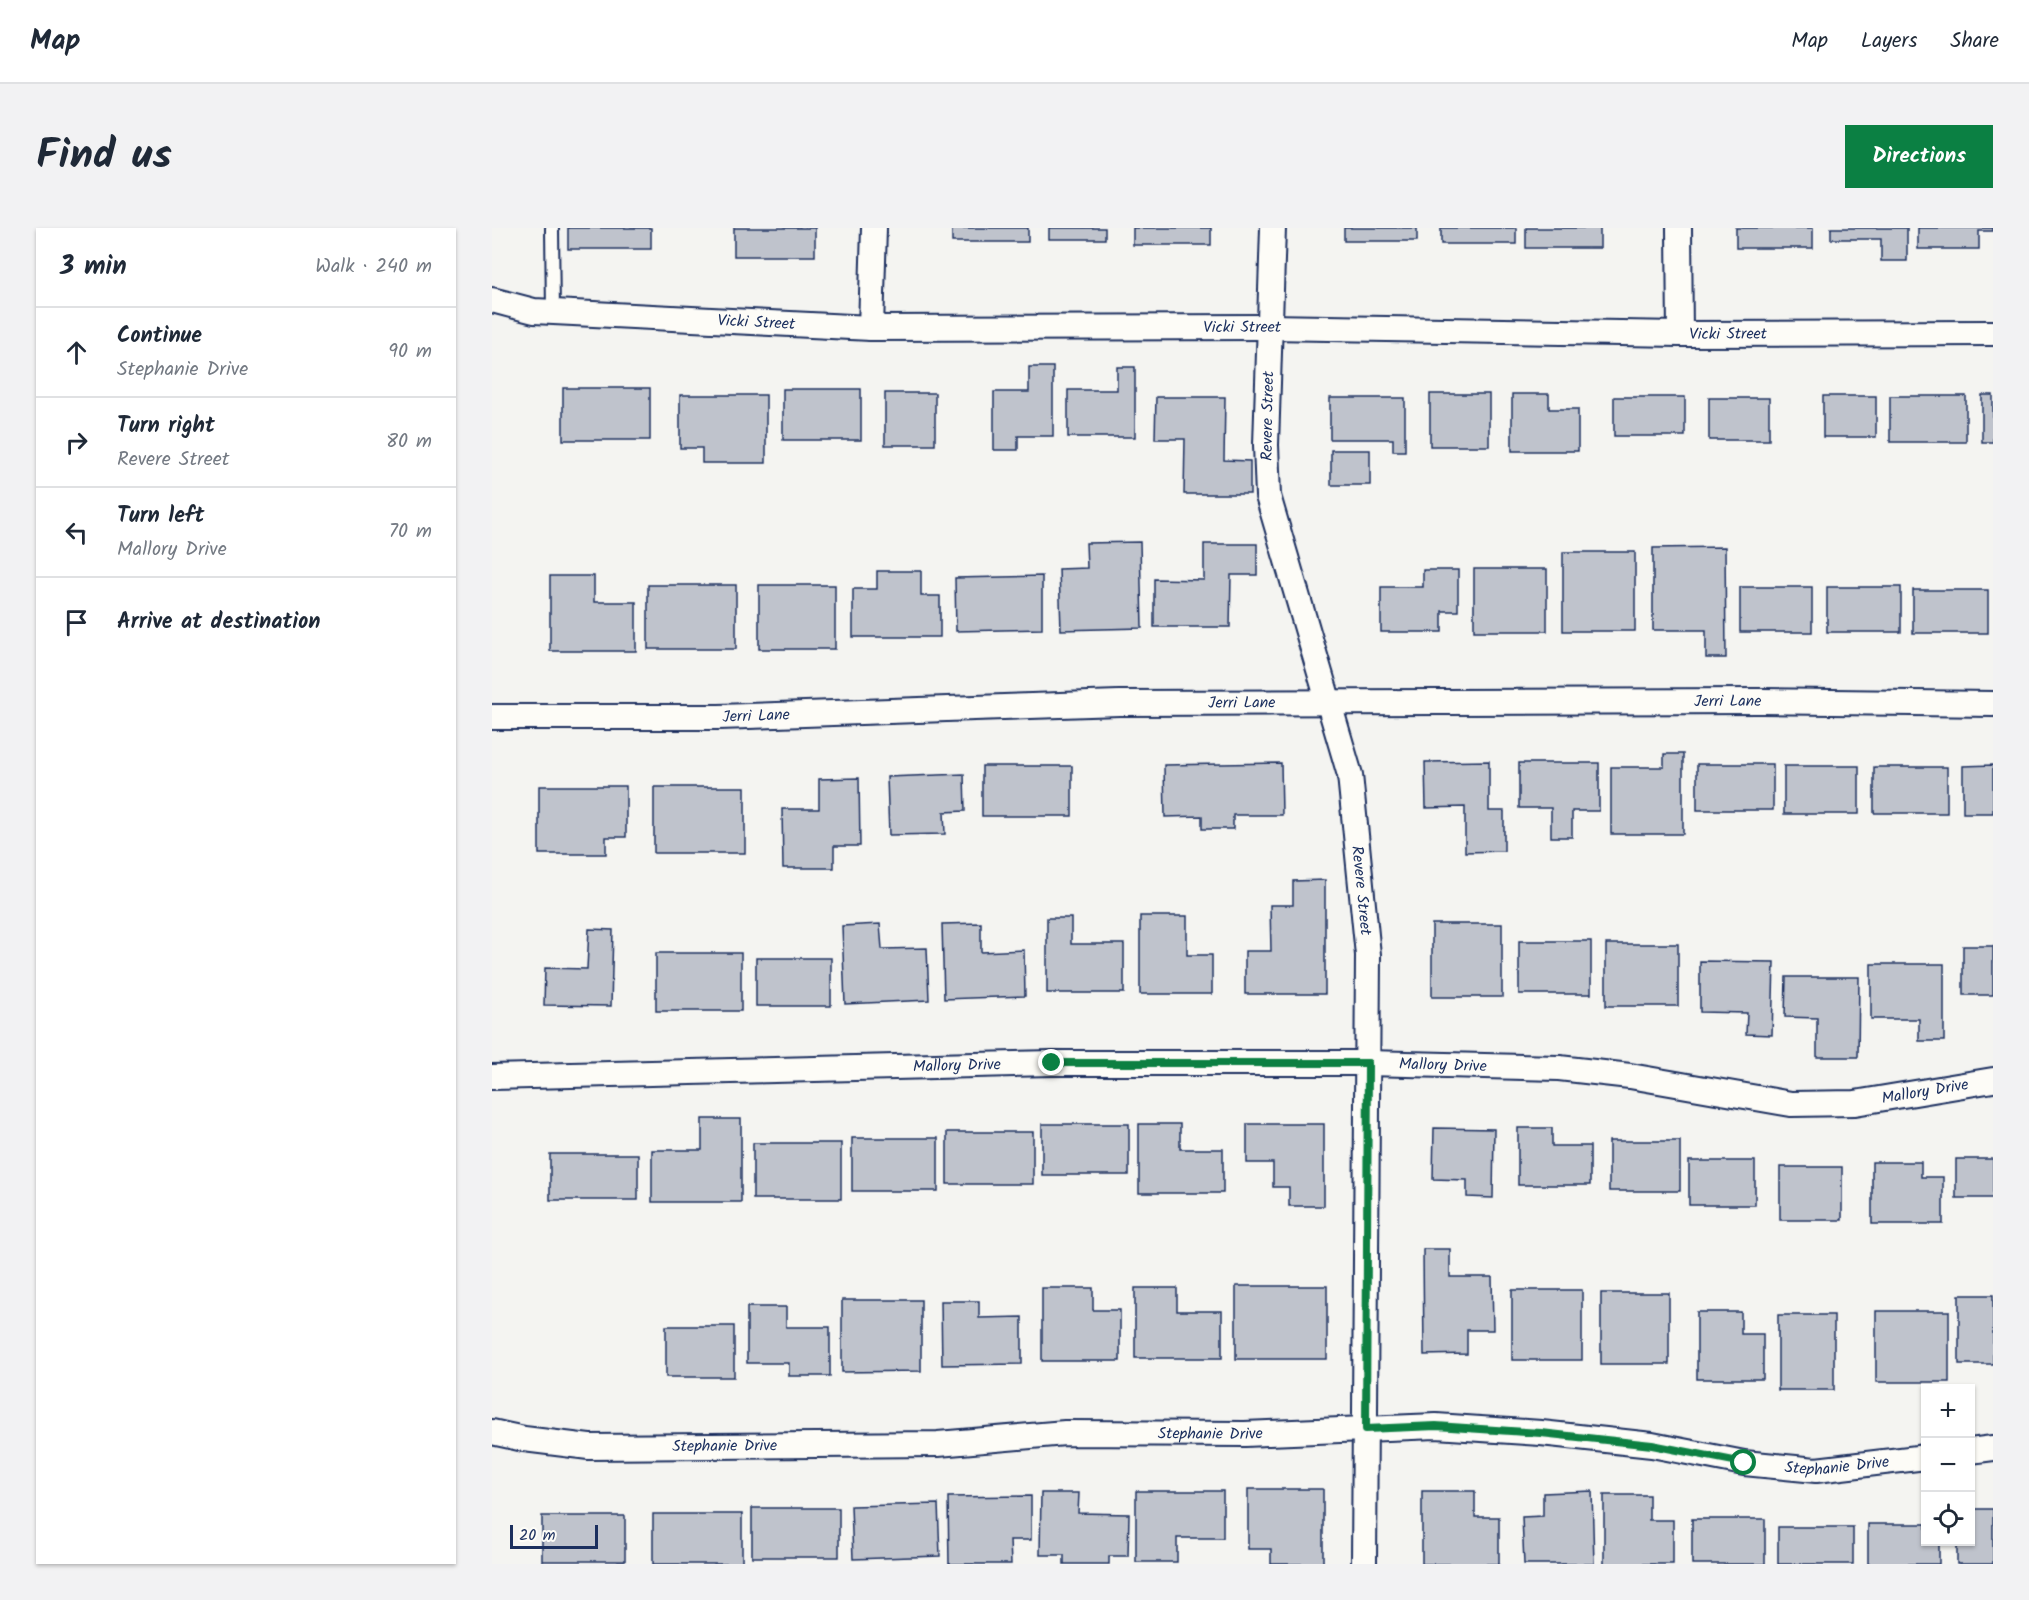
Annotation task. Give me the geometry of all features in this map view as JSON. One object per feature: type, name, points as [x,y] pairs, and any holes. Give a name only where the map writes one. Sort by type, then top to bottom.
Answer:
[{"type":"street","points":[[871,328],[874,228]]},
{"type":"street","name":"Revere Street","points":[[1273,228],[1266,445],[1268,496],[1350,775],[1368,955],[1364,1564]]},
{"type":"street","points":[[1679,228],[1680,334]]},
{"type":"street","name":"Vicki Street","points":[[492,300],[534,311],[871,328],[1269,327],[1680,334],[1993,333]]},
{"type":"street","name":"Jerri Lane","points":[[492,717],[719,717],[1119,702],[1761,700],[1993,704]]},
{"type":"street","name":"Mallory Drive","points":[[492,1077],[1052,1063],[1368,1063],[1559,1068],[1630,1076],[1791,1104],[1855,1103],[1993,1080]]},
{"type":"street","name":"Stephanie Drive","points":[[492,1432],[524,1439],[601,1447],[938,1444],[1065,1433],[1245,1434],[1436,1426],[1541,1433],[1652,1445],[1744,1463],[1816,1470],[1921,1457]]},
{"type":"street","points":[[1975,1450],[1993,1448]]},
{"type":"lane","points":[[552,228],[553,312]]},
{"type":"building","points":[[568,228],[651,228],[651,249],[568,249]]},
{"type":"building","points":[[734,228],[815,228],[815,256],[734,256]]},
{"type":"building","points":[[952,228],[1028,228],[1028,242],[952,242]]},
{"type":"building","points":[[1049,228],[1105,228],[1105,239],[1049,239]]},
{"type":"building","points":[[1133,228],[1211,228],[1211,245],[1133,245]]},
{"type":"building","points":[[1344,228],[1417,228],[1417,241],[1344,241]]},
{"type":"building","points":[[1441,228],[1516,228],[1516,244],[1441,244]]},
{"type":"building","points":[[1526,228],[1600,228],[1600,248],[1526,248]]},
{"type":"building","points":[[1736,228],[1813,228],[1813,248],[1736,248]]},
{"type":"building","points":[[1831,228],[1907,228],[1907,261],[1881,261],[1881,239],[1831,239]]},
{"type":"building","points":[[1918,228],[1993,228],[1993,231],[1979,231],[1979,249],[1918,249]]},
{"type":"building","points":[[1029,367],[1053,367],[1053,436],[1018,436],[1018,450],[994,450],[994,392],[1029,392]]},
{"type":"building","points":[[1117,367],[1135,367],[1135,437],[1068,437],[1068,390],[1117,390]]},
{"type":"building","points":[[563,388],[650,388],[650,440],[563,440]]},
{"type":"building","points":[[783,389],[861,389],[861,440],[783,440]]},
{"type":"building","points":[[885,393],[935,393],[935,445],[885,445]]},
{"type":"building","points":[[1430,394],[1489,394],[1489,446],[1430,446]]},
{"type":"building","points":[[1512,394],[1549,394],[1549,409],[1578,409],[1578,451],[1512,451]]},
{"type":"building","points":[[680,395],[766,395],[766,463],[702,463],[702,448],[680,448]]},
{"type":"building","points":[[1982,395],[1993,395],[1993,442],[1982,442]]},
{"type":"building","points":[[1823,396],[1876,396],[1876,437],[1823,437]]},
{"type":"building","points":[[1890,396],[1966,396],[1966,442],[1890,442]]},
{"type":"building","points":[[1156,397],[1225,397],[1224,460],[1250,461],[1250,494],[1184,494],[1185,439],[1155,439]]},
{"type":"building","points":[[1614,397],[1685,397],[1685,436],[1614,436]]},
{"type":"building","points":[[1330,398],[1405,398],[1405,451],[1393,451],[1393,439],[1330,439]]},
{"type":"building","points":[[1709,398],[1769,398],[1769,440],[1709,440]]},
{"type":"building","points":[[1331,450],[1370,450],[1370,485],[1331,485]]},
{"type":"building","points":[[1140,542],[1142,628],[1061,630],[1059,569],[1087,568],[1086,543]]},
{"type":"building","points":[[1204,544],[1257,544],[1257,575],[1231,575],[1230,627],[1154,627],[1154,579],[1204,580]]},
{"type":"building","points":[[1725,547],[1726,658],[1706,658],[1706,630],[1653,630],[1653,548]]},
{"type":"building","points":[[1563,552],[1635,552],[1635,631],[1563,631]]},
{"type":"building","points":[[1474,569],[1547,569],[1547,631],[1474,631]]},
{"type":"building","points":[[1423,570],[1458,570],[1458,611],[1442,611],[1442,632],[1381,632],[1381,587],[1423,587]]},
{"type":"building","points":[[877,571],[921,571],[921,596],[940,596],[940,637],[853,637],[853,589],[877,589]]},
{"type":"building","points":[[550,576],[594,576],[594,602],[636,602],[636,651],[550,651]]},
{"type":"building","points":[[1042,576],[1042,629],[956,631],[955,578]]},
{"type":"building","points":[[648,585],[736,585],[736,649],[648,649]]},
{"type":"building","points":[[759,585],[835,585],[835,649],[759,649]]},
{"type":"building","points":[[1740,587],[1812,587],[1812,632],[1740,632]]},
{"type":"building","points":[[1827,587],[1901,587],[1901,632],[1827,632]]},
{"type":"building","points":[[1913,590],[1988,590],[1988,633],[1913,633]]},
{"type":"building","points":[[1664,754],[1683,754],[1683,834],[1611,834],[1611,767],[1664,767]]},
{"type":"building","points":[[1489,761],[1489,811],[1504,811],[1504,851],[1465,852],[1465,807],[1426,808],[1425,762]]},
{"type":"building","points":[[1281,763],[1282,815],[1233,815],[1233,829],[1202,829],[1202,816],[1165,817],[1164,765]]},
{"type":"building","points":[[1519,763],[1599,763],[1599,811],[1572,811],[1572,837],[1551,837],[1551,808],[1519,808]]},
{"type":"building","points":[[1697,764],[1773,764],[1773,810],[1697,810]]},
{"type":"building","points":[[1993,765],[1993,813],[1963,813],[1963,766]]},
{"type":"building","points":[[982,766],[1072,766],[1072,816],[982,816]]},
{"type":"building","points":[[1784,766],[1859,766],[1859,814],[1784,814]]},
{"type":"building","points":[[1874,767],[1947,767],[1947,813],[1874,813]]},
{"type":"building","points":[[964,774],[965,811],[944,812],[945,834],[889,835],[887,777]]},
{"type":"building","points":[[859,778],[860,846],[834,846],[834,868],[783,868],[782,809],[819,809],[819,779]]},
{"type":"building","points":[[539,786],[626,786],[626,837],[606,837],[606,854],[539,854]]},
{"type":"building","points":[[654,787],[745,787],[745,853],[654,853]]},
{"type":"building","points":[[1325,880],[1325,994],[1245,994],[1245,951],[1271,951],[1270,905],[1293,905],[1293,881]]},
{"type":"building","points":[[1140,916],[1187,916],[1187,955],[1212,955],[1212,994],[1140,994]]},
{"type":"building","points":[[1047,918],[1071,918],[1071,944],[1124,944],[1124,993],[1047,993]]},
{"type":"building","points":[[981,923],[981,952],[1024,950],[1025,996],[944,999],[942,924]]},
{"type":"building","points":[[880,924],[882,949],[927,948],[929,1000],[845,1004],[842,926]]},
{"type":"building","points":[[1432,924],[1502,924],[1502,997],[1432,997]]},
{"type":"building","points":[[589,929],[613,930],[611,1006],[544,1005],[545,968],[587,969]]},
{"type":"building","points":[[1519,941],[1591,941],[1591,994],[1519,994]]},
{"type":"building","points":[[1606,944],[1678,944],[1678,1006],[1606,1006]]},
{"type":"building","points":[[1963,946],[1993,946],[1993,995],[1963,995]]},
{"type":"building","points":[[656,953],[741,953],[741,1011],[656,1011]]},
{"type":"building","points":[[756,958],[831,958],[831,1006],[756,1006]]},
{"type":"building","points":[[1700,961],[1774,962],[1772,1035],[1746,1034],[1747,1013],[1700,1012]]},
{"type":"building","points":[[1871,964],[1944,964],[1944,1041],[1919,1041],[1919,1019],[1871,1019]]},
{"type":"building","points":[[1786,977],[1859,977],[1858,1057],[1817,1057],[1817,1018],[1785,1017]]},
{"type":"building","points":[[702,1119],[741,1119],[741,1202],[652,1202],[652,1150],[702,1150]]},
{"type":"building","points":[[1042,1124],[1129,1124],[1129,1175],[1042,1175]]},
{"type":"building","points":[[1139,1124],[1180,1124],[1180,1149],[1223,1149],[1223,1193],[1139,1193]]},
{"type":"building","points":[[1247,1124],[1324,1124],[1324,1206],[1289,1206],[1289,1187],[1273,1187],[1273,1163],[1247,1163]]},
{"type":"building","points":[[1434,1128],[1494,1129],[1493,1198],[1467,1197],[1467,1180],[1433,1179]]},
{"type":"building","points":[[1518,1128],[1552,1128],[1552,1146],[1590,1146],[1590,1185],[1518,1185]]},
{"type":"building","points":[[947,1132],[1033,1132],[1033,1184],[947,1184]]},
{"type":"building","points":[[852,1138],[938,1138],[938,1191],[852,1191]]},
{"type":"building","points":[[1609,1141],[1680,1141],[1680,1191],[1609,1191]]},
{"type":"building","points":[[753,1143],[841,1143],[841,1199],[753,1199]]},
{"type":"building","points":[[550,1154],[638,1154],[638,1200],[550,1200]]},
{"type":"building","points":[[1956,1159],[1993,1159],[1993,1198],[1956,1198]]},
{"type":"building","points":[[1689,1161],[1755,1161],[1755,1205],[1689,1205]]},
{"type":"building","points":[[1872,1162],[1921,1162],[1921,1177],[1943,1177],[1943,1224],[1872,1224]]},
{"type":"building","points":[[1780,1167],[1842,1167],[1842,1220],[1780,1220]]},
{"type":"building","points":[[1423,1249],[1450,1249],[1450,1277],[1492,1277],[1493,1330],[1467,1330],[1467,1354],[1424,1355]]},
{"type":"building","points":[[1236,1286],[1327,1286],[1327,1359],[1236,1359]]},
{"type":"building","points":[[1042,1288],[1093,1288],[1093,1310],[1120,1310],[1120,1361],[1042,1361]]},
{"type":"building","points":[[1135,1288],[1177,1288],[1177,1311],[1222,1311],[1222,1358],[1135,1358]]},
{"type":"building","points":[[1512,1290],[1582,1290],[1582,1360],[1512,1360]]},
{"type":"building","points":[[1601,1293],[1669,1293],[1669,1364],[1601,1364]]},
{"type":"building","points":[[1959,1295],[1993,1295],[1993,1364],[1959,1364]]},
{"type":"building","points":[[842,1300],[921,1300],[921,1371],[842,1372]]},
{"type":"building","points":[[941,1301],[979,1301],[979,1318],[1022,1317],[1022,1364],[942,1365]]},
{"type":"building","points":[[747,1307],[786,1307],[786,1327],[830,1327],[830,1376],[789,1376],[789,1363],[747,1363]]},
{"type":"building","points":[[1876,1311],[1949,1311],[1949,1382],[1876,1382]]},
{"type":"building","points":[[1697,1312],[1741,1312],[1741,1334],[1763,1334],[1763,1379],[1697,1379]]},
{"type":"building","points":[[1778,1315],[1834,1315],[1834,1390],[1778,1390]]},
{"type":"building","points":[[666,1326],[734,1326],[734,1377],[666,1377]]},
{"type":"building","points":[[1248,1489],[1323,1489],[1323,1564],[1271,1564],[1271,1549],[1248,1549]]},
{"type":"building","points":[[1136,1491],[1223,1491],[1223,1538],[1177,1538],[1177,1562],[1136,1562]]},
{"type":"building","points":[[1422,1491],[1475,1491],[1475,1517],[1499,1517],[1499,1564],[1422,1564]]},
{"type":"building","points":[[1592,1491],[1594,1564],[1524,1564],[1522,1517],[1543,1516],[1543,1493]]},
{"type":"building","points":[[1041,1493],[1079,1493],[1078,1513],[1129,1514],[1128,1556],[1109,1556],[1109,1564],[1064,1564],[1064,1555],[1040,1555]]},
{"type":"building","points":[[1604,1495],[1649,1495],[1649,1520],[1673,1520],[1673,1564],[1604,1564]]},
{"type":"building","points":[[1031,1496],[1031,1540],[1010,1540],[1011,1564],[949,1564],[948,1497]]},
{"type":"building","points":[[938,1504],[940,1556],[853,1559],[851,1506]]},
{"type":"building","points":[[752,1508],[839,1508],[839,1557],[752,1557]]},
{"type":"building","points":[[1975,1509],[1993,1509],[1993,1564],[1957,1564],[1957,1546],[1975,1546]]},
{"type":"building","points":[[653,1514],[742,1514],[742,1564],[653,1564]]},
{"type":"building","points":[[542,1516],[625,1516],[625,1561],[542,1561]]},
{"type":"building","points":[[1692,1519],[1765,1519],[1765,1564],[1692,1564]]},
{"type":"building","points":[[1868,1524],[1921,1524],[1921,1546],[1939,1546],[1939,1564],[1868,1564]]},
{"type":"building","points":[[1778,1527],[1853,1527],[1853,1564],[1778,1564]]},
{"type":"route","points":[[1052,1063],[1368,1063],[1366,1429],[1436,1426],[1541,1433],[1652,1445],[1744,1463]]}]
